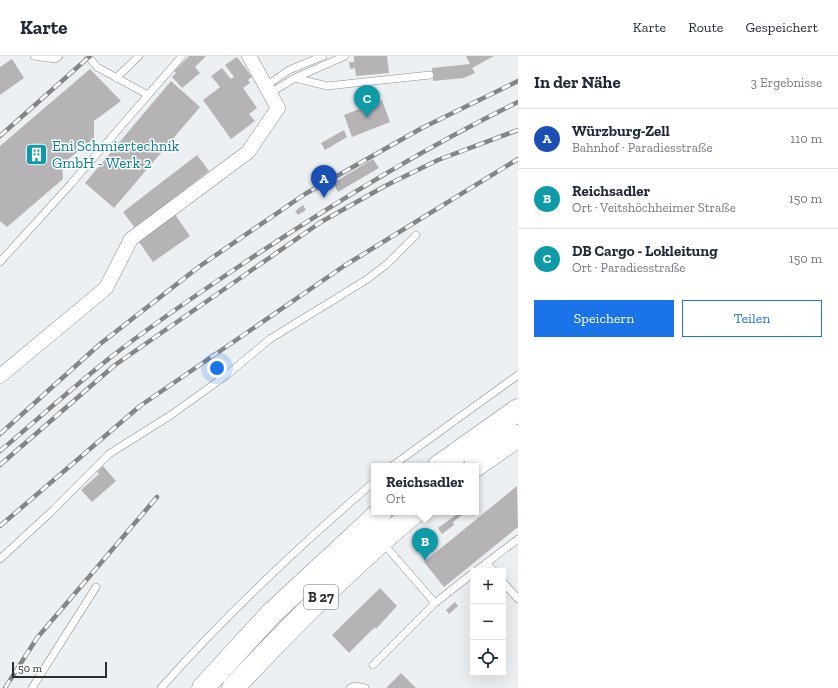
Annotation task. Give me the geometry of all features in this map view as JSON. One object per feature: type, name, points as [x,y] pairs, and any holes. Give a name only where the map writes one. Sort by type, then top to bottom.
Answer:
[{"type":"highway","points":[[443,463],[518,410]]},
{"type":"highway","points":[[479,463],[518,436]]},
{"type":"highway","name":"B 27","points":[[202,688],[271,614],[378,515]]},
{"type":"highway","name":"B 27","points":[[233,688],[292,625],[381,541],[411,515]]},
{"type":"street","points":[[0,376],[106,288],[131,240],[248,152],[278,108],[249,56]]},
{"type":"lane","points":[[34,56],[55,59],[59,56]]},
{"type":"lane","points":[[88,56],[97,67],[148,95]]},
{"type":"lane","points":[[116,78],[139,56]]},
{"type":"lane","points":[[0,262],[70,185],[182,56]]},
{"type":"lane","points":[[268,89],[345,56]]},
{"type":"lane","points":[[268,89],[289,70],[321,57]]},
{"type":"lane","points":[[295,78],[327,86],[430,75]]},
{"type":"lane","points":[[0,559],[51,512],[109,454],[209,388],[270,339],[366,280],[386,264],[416,235]]},
{"type":"lane","points":[[396,463],[518,375]]},
{"type":"lane","points":[[161,688],[208,636],[319,529],[371,485]]},
{"type":"lane","points":[[480,568],[518,539]]},
{"type":"lane","points":[[381,541],[435,603]]},
{"type":"lane","points":[[486,563],[491,568]]},
{"type":"lane","points":[[373,665],[435,603],[470,575]]},
{"type":"lane","points":[[506,585],[518,599]]},
{"type":"lane","points":[[32,688],[96,587]]},
{"type":"lane","points":[[350,688],[355,686],[365,688]]},
{"type":"building","points":[[189,56],[206,56],[195,67],[200,73],[182,88],[172,77],[176,73],[174,71]]},
{"type":"building","points":[[354,56],[387,56],[389,73],[356,76],[355,68],[350,69],[349,62],[354,62]]},
{"type":"building","points":[[466,56],[494,56],[472,68],[475,73],[464,78],[433,81],[432,68],[470,64]]},
{"type":"building","points":[[237,57],[252,77],[248,80],[250,83],[243,88],[257,108],[249,114],[255,121],[231,139],[203,100],[220,87],[211,76],[222,68],[231,79],[234,77],[225,65]]},
{"type":"building","points":[[12,59],[24,78],[0,95],[0,67]]},
{"type":"building","name":"Eni Schmiertechnik GmbH - Werk 2","points":[[90,69],[121,101],[94,121],[94,139],[62,164],[63,179],[7,227],[0,221],[0,146]]},
{"type":"building","points":[[171,81],[200,107],[114,208],[85,183]]},
{"type":"building","points":[[382,100],[390,122],[352,137],[344,115]]},
{"type":"building","points":[[344,130],[347,137],[325,150],[321,143]]},
{"type":"building","points":[[197,155],[209,171],[135,228],[123,212]]},
{"type":"building","points":[[373,159],[379,168],[338,192],[333,183]]},
{"type":"building","points":[[303,205],[306,210],[298,215],[295,211]]},
{"type":"building","points":[[174,213],[190,236],[153,262],[137,239]]},
{"type":"building","points":[[103,466],[116,481],[92,502],[81,490],[99,474],[97,472]]},
{"type":"building","points":[[517,486],[518,527],[444,587],[424,562]]},
{"type":"building","points":[[456,515],[462,515],[453,522],[454,525],[442,534],[438,528]]},
{"type":"building","points":[[380,588],[397,606],[376,629],[375,627],[349,653],[332,635]]},
{"type":"building","points":[[455,602],[458,606],[449,614],[446,610]]},
{"type":"building","points":[[401,673],[416,688],[386,688]]},
{"type":"railway","points":[[0,136],[90,56]]},
{"type":"railway","points":[[0,434],[100,344],[200,266],[305,194],[422,128],[518,81]]},
{"type":"railway","points":[[0,451],[111,357],[210,286],[277,241],[378,178],[412,158],[518,102]]},
{"type":"railway","points":[[0,465],[115,365],[321,222],[385,186],[438,160],[518,130]]},
{"type":"railway","points":[[0,526],[140,406],[344,266],[518,159]]},
{"type":"railway","points":[[5,688],[37,638],[157,497]]},
{"type":"place","name":"DB Cargo - Lokleitung","points":[[367,118]]},
{"type":"place","name":"Eni Schmiertechnik GmbH - Werk 2","points":[[37,155]]},
{"type":"place","name":"Würzburg-Zell","points":[[324,198]]},
{"type":"place","name":"Reichsadler","points":[[425,561]]}]
